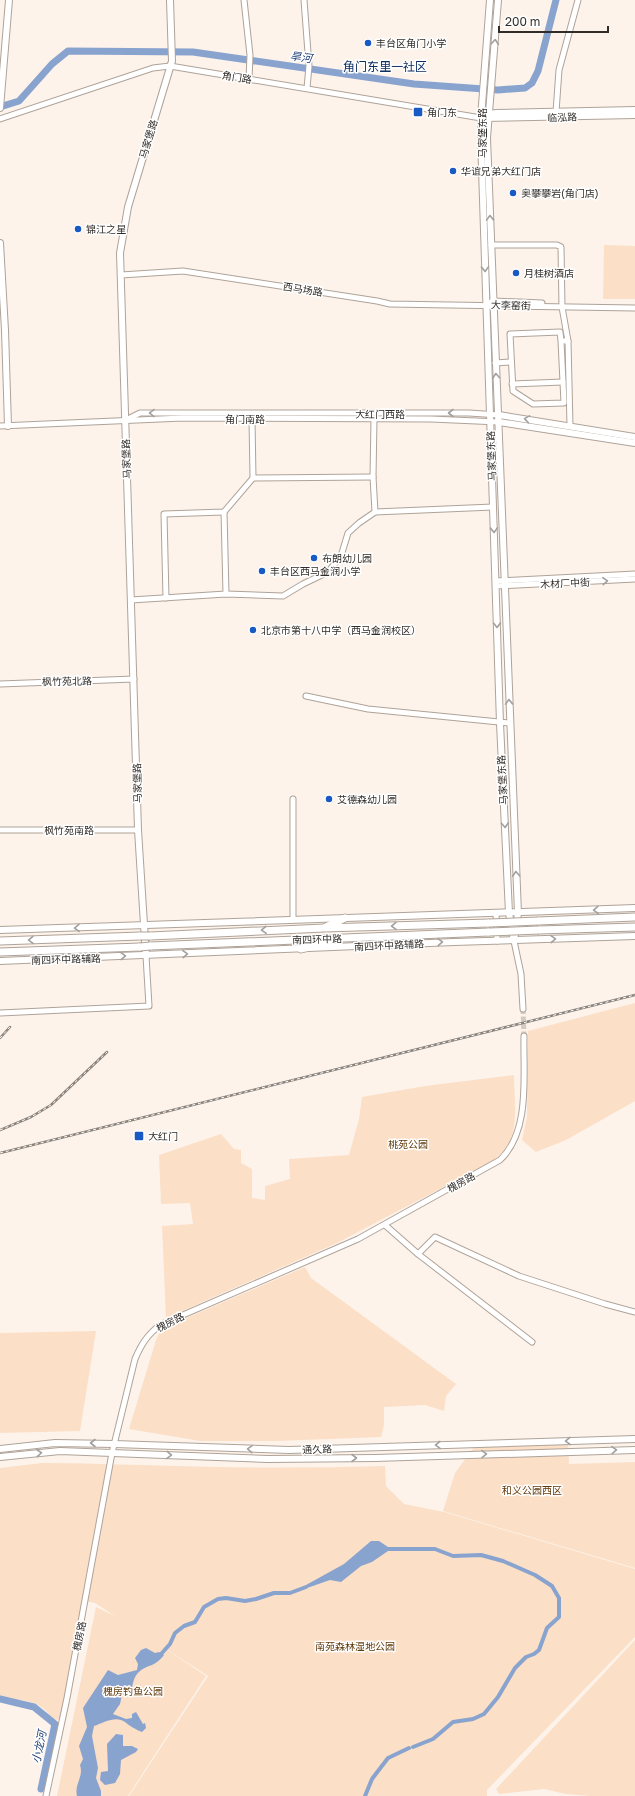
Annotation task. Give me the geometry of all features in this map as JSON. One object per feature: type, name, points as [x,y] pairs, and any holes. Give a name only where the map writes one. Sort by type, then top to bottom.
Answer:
[{"type":"highway","name":"南四环中路","points":[[0,941],[324,928],[489,924],[538,920],[635,917]]},
{"type":"highway","points":[[324,928],[345,918]]},
{"type":"highway","name":"南四环中路","points":[[0,952],[635,927]]},
{"type":"highway","points":[[301,949],[345,938]]},
{"type":"main road","points":[[0,108],[1,75],[9,0]]},
{"type":"main road","name":"马家堡路","points":[[146,956],[138,830],[120,253],[128,207],[171,63],[170,0]]},
{"type":"main road","name":"马家堡东路","points":[[490,0],[481,118],[500,723],[509,913],[514,941]]},
{"type":"main road","name":"马家堡东路","points":[[498,0],[488,116],[495,363],[499,418],[504,583],[518,913],[514,941]]},
{"type":"main road","name":"临泓路","points":[[488,116],[556,112],[635,110]]},
{"type":"main road","name":"临泓路","points":[[488,116],[635,115]]},
{"type":"main road","points":[[481,118],[488,116]]},
{"type":"main road","points":[[0,243],[8,426]]},
{"type":"main road","name":"大红门西路","points":[[499,418],[570,426],[635,437]]},
{"type":"main road","name":"大红门西路","points":[[499,418],[635,443]]},
{"type":"main road","points":[[0,930],[635,908]]},
{"type":"main road","name":"南四环中路辅路","points":[[0,961],[635,936]]},
{"type":"main road","name":"通久路","points":[[0,1449],[55,1443],[289,1450],[635,1439]]},
{"type":"main road","name":"通久路","points":[[0,1457],[60,1451],[268,1459],[375,1458],[635,1450]]},
{"type":"street","points":[[244,0],[250,55],[249,79]]},
{"type":"street","points":[[304,0],[309,66],[307,88]]},
{"type":"street","points":[[556,112],[559,70],[578,0]]},
{"type":"street","name":"角门路","points":[[0,119],[171,63],[249,79],[449,114],[481,118]]},
{"type":"street","points":[[491,245],[561,247],[562,305],[568,341],[570,426]]},
{"type":"street","name":"西马场路","points":[[121,275],[183,271],[390,304],[486,306]]},
{"type":"street","name":"大李窑街","points":[[486,306],[493,303],[635,306]]},
{"type":"street","points":[[560,332],[561,341],[564,403],[533,404],[513,391],[510,334],[560,332]]},
{"type":"street","points":[[561,341],[568,341]]},
{"type":"street","points":[[495,363],[511,362]]},
{"type":"street","points":[[512,384],[563,382]]},
{"type":"street","name":"大红门西路","points":[[125,421],[140,413],[490,414],[499,418]]},
{"type":"street","name":"角门南路","points":[[0,426],[110,423],[182,418],[490,421]]},
{"type":"street","name":"大红门西路","points":[[490,421],[499,418]]},
{"type":"street","points":[[226,594],[224,512],[253,478],[252,419]]},
{"type":"street","points":[[374,419],[373,477],[375,512]]},
{"type":"street","points":[[253,478],[373,477]]},
{"type":"street","points":[[131,600],[226,594],[283,596],[328,572],[341,556],[348,533],[375,512],[493,507]]},
{"type":"street","points":[[166,598],[164,514],[224,512]]},
{"type":"street","name":"木材厂中街","points":[[504,583],[635,574]]},
{"type":"street","name":"木材厂中街","points":[[496,583],[635,579]]},
{"type":"street","name":"枫竹苑北路","points":[[0,684],[134,679]]},
{"type":"street","points":[[306,696],[368,709],[510,723]]},
{"type":"street","points":[[293,799],[293,919]]},
{"type":"street","name":"枫竹苑南路","points":[[0,830],[138,830]]},
{"type":"street","points":[[496,913],[497,941]]},
{"type":"street","points":[[514,941],[521,974],[523,1009]]},
{"type":"street","points":[[0,1013],[149,1006],[146,956]]},
{"type":"street","name":"槐房路","points":[[46,1796],[67,1698],[112,1453],[135,1359],[141,1345],[149,1333],[160,1325],[332,1251],[385,1225],[495,1164],[504,1156],[514,1139],[522,1117],[524,1036]]},
{"type":"street","points":[[385,1225],[418,1254],[532,1342]]},
{"type":"street","points":[[418,1254],[435,1237],[519,1276],[605,1304],[635,1312]]},
{"type":"green space","points":[[604,245],[635,246],[635,299],[603,299]]},
{"type":"green space","points":[[635,1003],[635,1101],[566,1140],[536,1152],[522,1140],[527,1117],[528,1031]]},
{"type":"green space","name":"桃苑公园","points":[[514,1075],[514,1129],[507,1147],[493,1161],[337,1243],[166,1318],[162,1226],[193,1224],[190,1203],[161,1204],[159,1155],[221,1134],[234,1149],[241,1150],[241,1163],[252,1169],[252,1198],[265,1200],[265,1186],[290,1179],[289,1159],[349,1155],[359,1119],[362,1097],[425,1086]]},
{"type":"green space","points":[[305,1267],[311,1278],[456,1384],[446,1396],[444,1411],[425,1405],[384,1407],[384,1425],[381,1437],[276,1441],[200,1441],[129,1429],[156,1340],[161,1329]]},
{"type":"green space","points":[[96,1331],[80,1431],[0,1433],[0,1333]]},
{"type":"green space","name":"和义公园西区","points":[[568,1444],[569,1464],[635,1462],[635,1568],[443,1511],[455,1473],[474,1447]]},
{"type":"green space","name":"南苑森林湿地公园","points":[[42,1463],[201,1467],[385,1466],[386,1486],[404,1504],[444,1512],[635,1569],[635,1637],[487,1790],[487,1796],[129,1796],[208,1676],[157,1643],[206,1676],[128,1796],[57,1796],[96,1607],[115,1616],[95,1603],[84,1601],[60,1720],[52,1719],[48,1712],[36,1704],[22,1700],[0,1697],[0,1468]]},
{"type":"green space","points":[[635,1640],[635,1796],[590,1796],[566,1794],[544,1789],[499,1794],[496,1789]]},
{"type":"water","points":[[371,1541],[379,1541],[388,1547],[388,1551],[372,1562],[361,1566],[341,1582],[330,1580],[307,1588],[306,1585],[344,1564]]},
{"type":"water","points":[[146,1648],[155,1653],[159,1652],[164,1655],[158,1662],[138,1673],[133,1682],[131,1695],[122,1695],[120,1704],[113,1714],[126,1719],[132,1718],[132,1714],[136,1712],[143,1724],[145,1723],[146,1728],[142,1732],[118,1719],[110,1720],[94,1726],[92,1736],[98,1768],[96,1778],[101,1791],[101,1796],[77,1796],[76,1792],[81,1773],[80,1765],[83,1759],[79,1746],[87,1727],[83,1708],[108,1670],[118,1675],[137,1670],[138,1664],[135,1658],[141,1650]]},
{"type":"water","points":[[116,1734],[123,1735],[123,1746],[132,1746],[138,1749],[136,1752],[121,1760],[120,1774],[115,1783],[105,1785],[100,1780],[101,1772],[108,1771],[107,1744]]},
{"type":"waterway","name":"旱河","points":[[0,107],[19,101],[52,64],[68,51],[193,52],[414,84],[498,90],[525,88],[532,83],[538,71],[556,0]]},
{"type":"waterway","points":[[388,1549],[435,1549],[453,1556],[481,1555],[503,1561],[535,1575],[552,1586],[559,1598],[559,1617],[547,1628],[539,1650],[526,1657],[515,1668],[498,1697],[484,1714],[473,1719],[453,1722],[433,1739],[413,1747]]},
{"type":"waterway","points":[[162,1653],[170,1644],[175,1633],[184,1626],[195,1622],[204,1607],[218,1599],[226,1598],[245,1601],[274,1593],[290,1593],[306,1587]]},
{"type":"waterway","name":"小龙河","points":[[0,1699],[34,1707],[55,1724],[41,1789]]},
{"type":"waterway","points":[[365,1796],[372,1779],[388,1758],[409,1748]]},
{"type":"tunnel","points":[[523,1009],[524,1036]]},
{"type":"railway","points":[[0,1153],[635,995]]},
{"type":"railway","points":[[0,1038],[10,1027]]},
{"type":"railway","points":[[0,1130],[31,1117],[51,1105],[107,1052]]},
{"type":"place","name":"丰台区角门小学","points":[[368,43]]},
{"type":"place","name":"角门东","points":[[418,112]]},
{"type":"place","name":"华谊兄弟大红门店","points":[[453,171]]},
{"type":"place","name":"奥攀攀岩(角门店)","points":[[513,193]]},
{"type":"place","name":"锦江之星","points":[[78,229]]},
{"type":"place","name":"月桂树酒店","points":[[516,273]]},
{"type":"place","name":"布朗幼儿园","points":[[314,558]]},
{"type":"place","name":"丰台区西马金润小学","points":[[262,571]]},
{"type":"place","name":"北京市第十八中学（西马金润校区）","points":[[253,630]]},
{"type":"place","name":"艾德森幼儿园","points":[[329,799]]},
{"type":"place","name":"大红门","points":[[139,1136]]},
{"type":"district","name":"角门东里一社区","points":[[385,67]]},
{"type":"park label","name":"槐房钓鱼公园","points":[[133,1691]]}]
